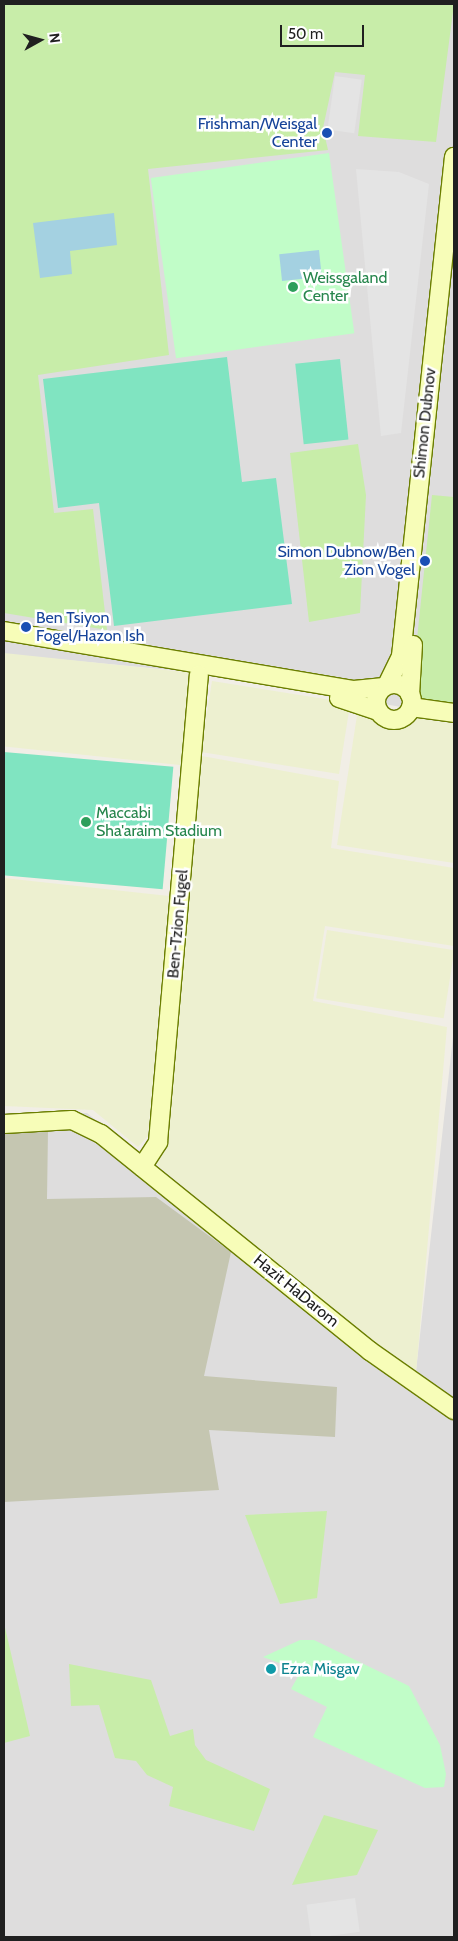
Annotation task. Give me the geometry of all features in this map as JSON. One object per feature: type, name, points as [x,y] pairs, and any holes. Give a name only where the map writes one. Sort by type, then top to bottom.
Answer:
[{"type":"street","name":"Shimon Dubnov","points":[[386,686],[401,656],[454,157]]},
{"type":"street","name":"Shimon Dubnov","points":[[410,701],[454,251]]},
{"type":"street","points":[[4,631],[354,690],[402,686],[410,701],[454,713]]},
{"type":"street","points":[[4,642],[362,702],[396,720],[410,701]]},
{"type":"street","name":"Ben-Tzion Fugel","points":[[142,1167],[158,1142],[199,675]]},
{"type":"street","points":[[378,711],[376,698],[386,686]]},
{"type":"street","name":"Hazit HaDarom","points":[[4,1124],[83,1122],[142,1167],[370,1351],[454,1410]]},
{"type":"shaded area","points":[[4,4],[454,4],[454,716],[203,673],[4,654]]},
{"type":"shaded area","points":[[335,76],[362,80],[354,133],[327,129]]},
{"type":"shaded area","points":[[356,169],[399,172],[429,184],[401,433],[381,436]]},
{"type":"shaded area","points":[[4,653],[194,673],[184,765],[4,747]]},
{"type":"shaded area","points":[[212,681],[350,703],[339,774],[201,752]]},
{"type":"shaded area","points":[[358,709],[454,724],[454,863],[337,845]]},
{"type":"shaded area","points":[[202,756],[339,781],[331,848],[454,868],[454,946],[325,926],[313,1001],[447,1027],[416,1373],[380,1350],[156,1164],[164,1149]]},
{"type":"shaded area","points":[[4,878],[169,896],[148,1136],[138,1147],[93,1110],[4,1106]]},
{"type":"shaded area","points":[[327,930],[454,950],[444,1018],[316,998]]},
{"type":"shaded area","points":[[454,1028],[454,1937],[4,1937],[4,1113],[87,1113],[415,1380]]},
{"type":"shaded area","points":[[48,1130],[47,1199],[156,1197],[231,1252],[204,1376],[337,1387],[335,1437],[209,1430],[219,1490],[4,1502],[4,1132]]},
{"type":"shaded area","points":[[355,1898],[360,1932],[311,1937],[306,1905]]},
{"type":"green space","points":[[4,4],[454,4],[436,142],[358,136],[365,75],[335,72],[323,128],[328,150],[148,169],[169,355],[38,375],[54,513],[93,509],[107,630],[4,613]]},
{"type":"green space","points":[[329,153],[354,333],[176,358],[151,178]]},
{"type":"green space","points":[[227,357],[242,482],[276,478],[292,604],[114,626],[99,503],[58,508],[43,379]]},
{"type":"green space","points":[[340,359],[348,440],[304,444],[295,364]]},
{"type":"green space","points":[[358,444],[366,495],[360,613],[309,622],[290,453]]},
{"type":"green space","points":[[432,495],[454,497],[454,704],[416,701],[414,668]]},
{"type":"green space","name":"Maccabi Sha'araim Stadium","points":[[4,752],[173,767],[163,889],[4,875]]},
{"type":"green space","points":[[327,1511],[317,1598],[280,1604],[245,1515]]},
{"type":"green space","points":[[4,1623],[30,1736],[4,1743]]},
{"type":"green space","points":[[300,1640],[314,1640],[409,1686],[440,1745],[446,1774],[444,1787],[425,1788],[313,1737],[327,1707],[291,1689],[301,1671],[263,1657]]},
{"type":"green space","points":[[69,1664],[151,1680],[170,1736],[193,1729],[195,1745],[206,1760],[270,1789],[254,1831],[169,1806],[173,1787],[147,1775],[136,1761],[115,1758],[99,1705],[71,1706]]},
{"type":"green space","points":[[324,1815],[378,1830],[357,1875],[292,1885]]},
{"type":"water","points":[[114,213],[117,245],[70,251],[72,274],[40,278],[33,223]]},
{"type":"water","points":[[319,250],[322,277],[282,281],[279,254]]},
{"type":"place","name":"Frishman/Weisgal Center","points":[[327,133]]},
{"type":"place","name":"Weissgaland Center","points":[[293,287]]},
{"type":"place","name":"Simon Dubnow/Ben Zion Vogel","points":[[425,561]]},
{"type":"place","name":"Ben Tsiyon Fogel/Hazon Ish","points":[[26,627]]},
{"type":"place","name":"Maccabi Sha'araim Stadium","points":[[86,822]]},
{"type":"place","name":"Ezra Misgav","points":[[271,1669]]}]
